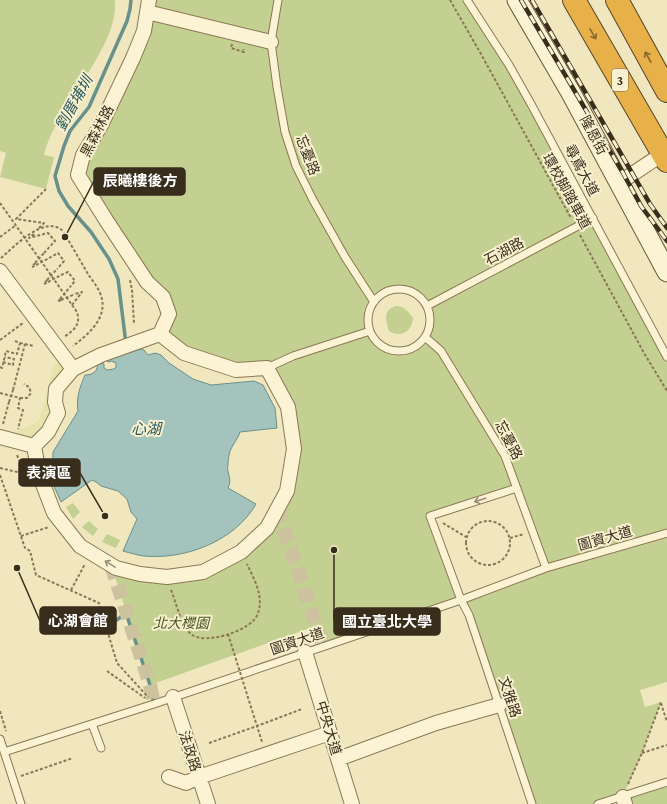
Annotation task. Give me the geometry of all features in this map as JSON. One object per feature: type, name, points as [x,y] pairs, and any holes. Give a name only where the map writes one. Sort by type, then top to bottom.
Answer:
[{"type":"highway","name":"3","points":[[574,0],[666,155]]},
{"type":"highway","points":[[617,0],[667,91]]},
{"type":"street","name":"隆恩街","points":[[517,0],[571,93],[667,272]]},
{"type":"street","points":[[148,6],[272,42]]},
{"type":"street","name":"黑森林路","points":[[148,6],[144,31],[133,58],[101,126],[83,155],[78,175],[110,227],[147,282],[163,297],[169,314],[153,336]]},
{"type":"street","points":[[619,183],[666,155]]},
{"type":"street","points":[[0,271],[73,369]]},
{"type":"street","points":[[153,336],[184,353],[236,370],[268,368],[288,407],[294,449],[287,491],[267,528],[241,552],[203,572],[167,577],[140,574],[116,568],[80,546],[54,513],[39,474],[34,446],[48,432],[58,413],[55,402],[56,389],[73,369],[101,355],[153,336]]},
{"type":"street","points":[[2,431],[34,446]]},
{"type":"street","name":"中央大道","points":[[305,652],[352,804]]},
{"type":"street","name":"法政路","points":[[173,698],[208,804]]},
{"type":"street","points":[[338,759],[436,723],[499,705]]},
{"type":"street","points":[[169,777],[186,783],[199,777],[330,733]]},
{"type":"lane","name":"忘憂路","points":[[278,0],[272,42],[277,87],[285,132],[296,166],[345,256],[374,302]]},
{"type":"lane","name":"尋鳶大道","points":[[467,0],[509,65],[531,104],[667,357]]},
{"type":"lane","name":"石湖路","points":[[427,306],[593,218]]},
{"type":"lane","points":[[399,289],[408,290],[417,294],[427,306],[430,319],[429,329],[420,343],[410,350],[391,350],[382,346],[374,339],[368,321],[370,311],[374,302],[385,293],[399,289]]},
{"type":"lane","points":[[268,368],[292,356],[370,330]]},
{"type":"lane","name":"忘憂路","points":[[425,337],[441,351],[505,456],[546,568]]},
{"type":"lane","points":[[430,516],[517,488]]},
{"type":"lane","name":"文雅路","points":[[430,516],[461,600],[469,615],[532,804]]},
{"type":"lane","name":"圖資大道","points":[[4,752],[173,698],[461,600],[546,568],[667,533]]},
{"type":"lane","points":[[92,724],[101,748]]},
{"type":"lane","points":[[0,739],[21,804]]},
{"type":"lane","points":[[598,804],[624,800],[667,782]]},
{"type":"path","name":"環校脚踏車道","points":[[450,0],[644,353],[667,391]]},
{"type":"path","points":[[46,189],[16,219],[44,223],[29,238],[48,233],[55,242],[36,264],[58,253],[64,261],[48,281],[68,272],[75,281],[61,299],[82,292],[72,305]]},
{"type":"path","points":[[0,204],[26,238],[77,312],[79,317],[78,324],[59,349]]},
{"type":"path","points":[[0,237],[16,225]]},
{"type":"path","points":[[0,258],[39,228],[53,226],[58,227],[63,231],[100,294],[102,307],[101,314],[95,327],[89,335],[59,349]]},
{"type":"path","points":[[128,274],[132,290],[134,323]]},
{"type":"path","points":[[0,340],[34,316]]},
{"type":"path","points":[[15,341],[34,346]]},
{"type":"path","points":[[0,368],[2,368],[6,351],[17,354],[20,342]]},
{"type":"path","points":[[2,431],[25,344]]},
{"type":"path","points":[[3,362],[13,365],[14,359],[5,357]]},
{"type":"path","points":[[0,393],[20,398],[27,398],[31,392],[29,387],[24,384]]},
{"type":"path","points":[[18,429],[23,410],[18,408],[20,398]]},
{"type":"path","points":[[0,468],[26,474]]},
{"type":"path","points":[[0,474],[25,548],[30,551],[36,575],[99,603],[117,663],[154,704]]},
{"type":"path","points":[[430,516],[466,537]]},
{"type":"path","points":[[21,536],[61,522]]},
{"type":"path","points":[[481,522],[496,522],[507,531],[510,538],[508,553],[498,564],[483,566],[470,558],[465,544],[466,537],[469,530],[475,525],[481,522]]},
{"type":"path","points":[[510,538],[532,531]]},
{"type":"path","points":[[167,577],[181,617],[190,634],[208,639],[228,634],[248,626],[256,619],[260,603],[257,589],[241,552]]},
{"type":"path","points":[[71,590],[92,553]]},
{"type":"path","points":[[228,634],[262,742]]},
{"type":"path","points":[[107,672],[154,704]]},
{"type":"path","points":[[624,800],[661,702],[667,722]]},
{"type":"path","points":[[209,742],[302,709]]},
{"type":"path","points":[[642,753],[667,745]]},
{"type":"path","points":[[21,776],[73,758]]},
{"type":"shaded area","points":[[63,354],[73,369],[56,389],[58,413],[34,446],[15,441],[18,429],[26,428],[38,421],[42,412],[52,370]]},
{"type":"green space","points":[[0,0],[115,0],[114,19],[107,38],[61,117],[51,136],[44,155],[54,157],[46,189],[0,177],[6,153],[0,151]]},
{"type":"green space","name":"北大櫻園","points":[[149,0],[467,0],[509,65],[667,357],[667,682],[640,690],[645,707],[661,702],[642,753],[623,796],[667,782],[667,804],[625,804],[623,797],[598,804],[532,804],[461,600],[323,646],[316,626],[150,685],[111,565],[167,577],[241,552],[287,491],[288,407],[267,368],[236,370],[160,334],[169,314],[78,175],[101,125]],"holes":[[[399,289],[415,293],[422,298],[426,303],[431,321],[428,332],[421,343],[404,351],[391,351],[380,345],[373,337],[369,326],[369,314],[374,303],[384,294]],[[517,488],[546,568],[461,600],[430,516]]]},
{"type":"green space","points":[[396,306],[404,308],[413,318],[411,327],[402,334],[389,331],[387,323],[387,313]]},
{"type":"green space","points":[[73,503],[80,512],[73,519],[66,507]]},
{"type":"green space","points":[[89,521],[98,529],[93,536],[82,527]]},
{"type":"green space","points":[[107,534],[120,540],[116,548],[102,542]]},
{"type":"water","name":"心湖","points":[[141,349],[148,355],[155,353],[161,355],[169,363],[193,379],[211,385],[254,381],[263,385],[275,408],[277,428],[240,432],[229,456],[228,467],[230,482],[228,488],[256,504],[247,517],[222,538],[192,551],[176,555],[144,556],[123,551],[137,519],[131,512],[127,499],[118,491],[101,486],[92,480],[61,502],[52,482],[53,452],[78,411],[78,397],[85,375],[95,372],[97,362],[104,364],[104,368],[107,370],[114,369],[116,367],[116,363],[105,360]]},
{"type":"waterway","name":"劉厝埔圳","points":[[126,344],[118,279],[109,259],[91,232],[68,206],[59,191],[55,176],[70,131],[89,107],[127,21],[131,0]]},
{"type":"waterway","points":[[106,628],[126,613],[150,685],[154,704]]},
{"type":"tunnel","points":[[277,509],[323,646]]},
{"type":"tunnel","points":[[111,565],[150,685],[154,704]]},
{"type":"railway","points":[[521,0],[641,206],[667,241]]},
{"type":"railway","points":[[532,0],[650,204],[667,228]]},
{"type":"place","name":"辰曦樓後方","points":[[65,237]]},
{"type":"place","name":"表演區","points":[[105,516]]},
{"type":"place","name":"國立臺北大學","points":[[334,550]]},
{"type":"place","name":"心湖會館","points":[[17,568]]}]
